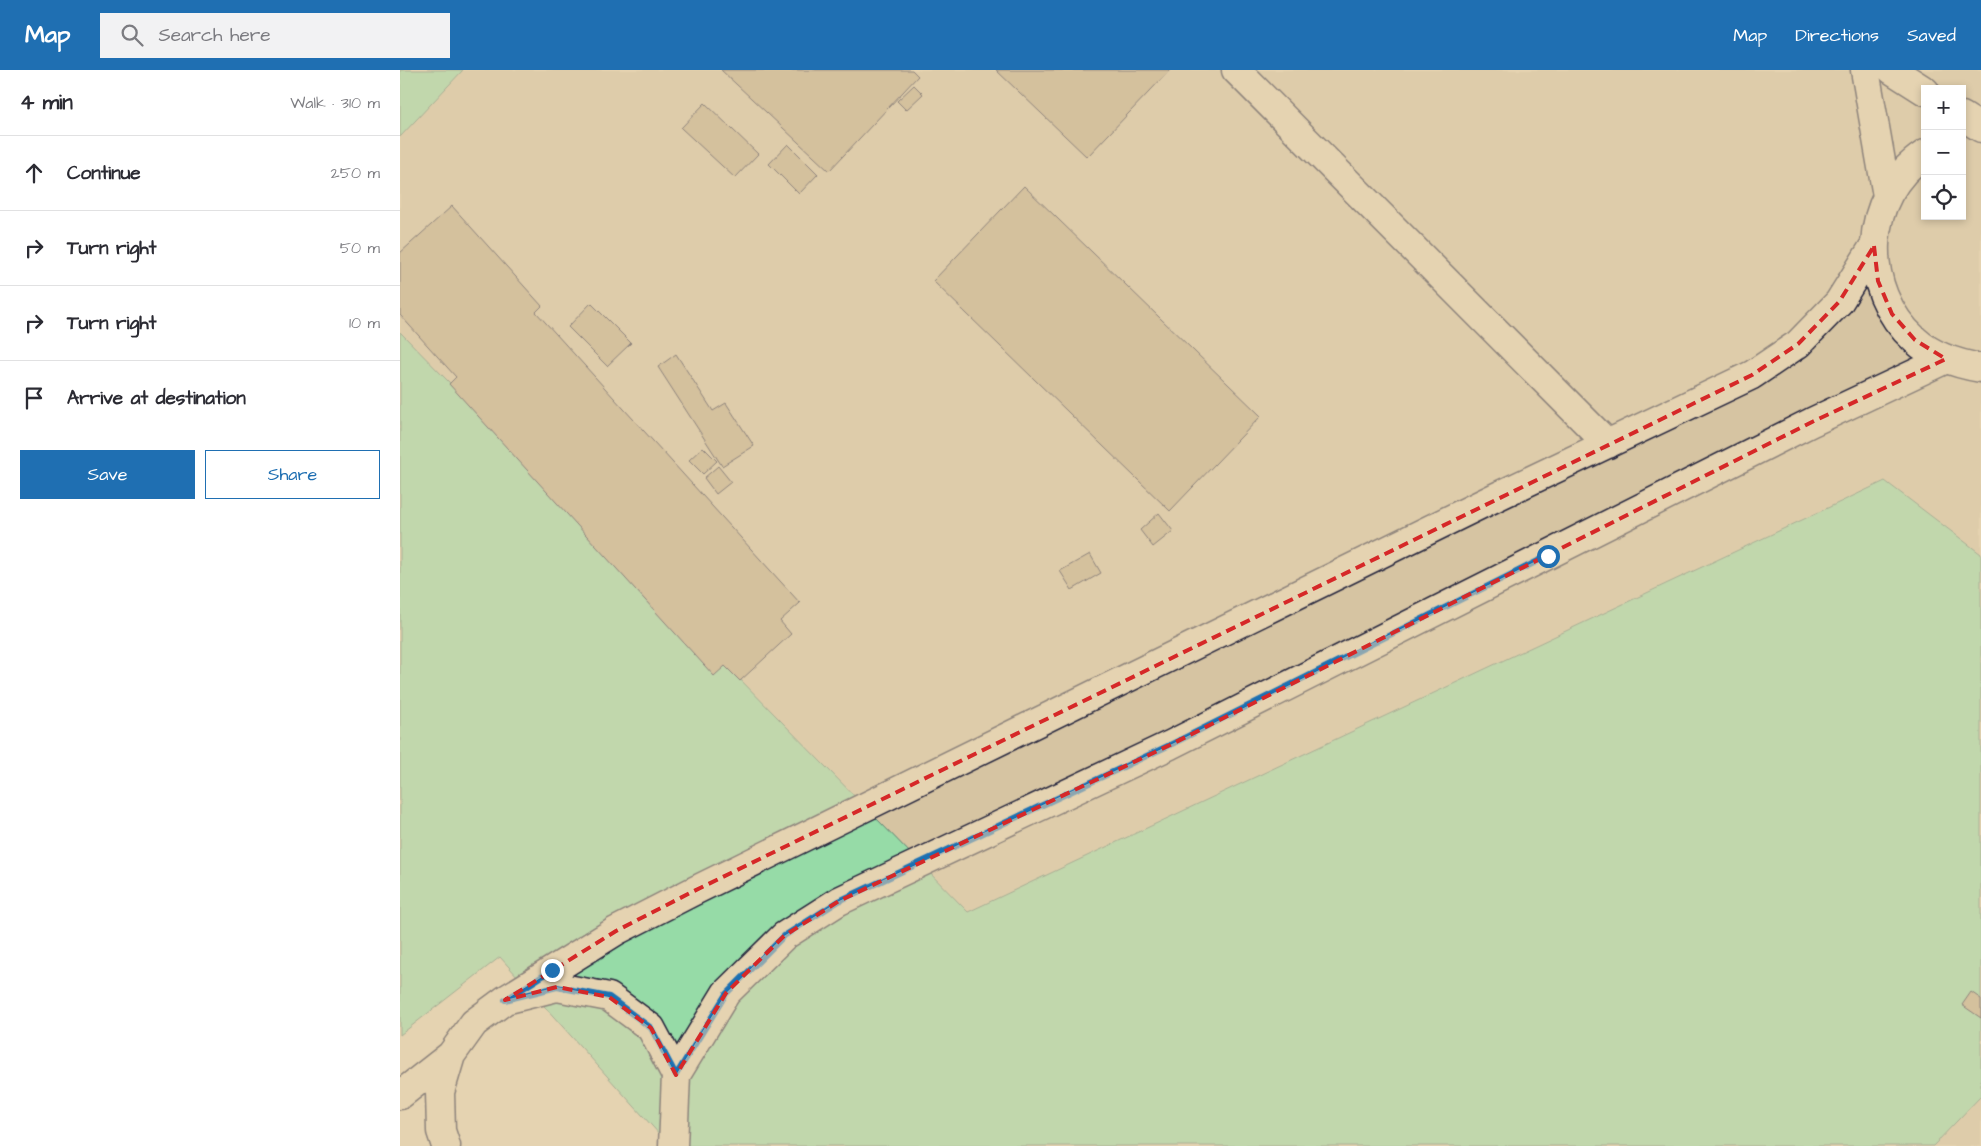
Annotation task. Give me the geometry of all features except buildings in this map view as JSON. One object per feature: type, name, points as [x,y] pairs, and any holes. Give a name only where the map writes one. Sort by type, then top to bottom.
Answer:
[{"type":"street","points":[[1236,70],[1608,444]]},
{"type":"street","points":[[1864,70],[1888,196]]},
{"type":"street","points":[[1892,70],[1921,88]]},
{"type":"street","points":[[1966,119],[1981,130]]},
{"type":"street","points":[[1966,135],[1981,130]]},
{"type":"street","points":[[1921,157],[1911,163],[1892,187],[1879,216],[1874,246],[1878,281],[1892,314],[1915,340],[1946,359],[1981,368]]},
{"type":"street","points":[[400,1095],[451,1055],[474,1023],[505,1000],[616,931],[692,892],[1752,375],[1798,344],[1838,302],[1874,246]]},
{"type":"street","points":[[676,1075],[726,994],[784,936],[839,901],[1170,745],[1812,422],[1946,359]]},
{"type":"street","points":[[505,1000],[557,987],[609,997],[651,1028],[676,1075],[674,1145]]},
{"type":"street","points":[[446,1146],[441,1131],[440,1092],[451,1055]]},
{"type":"highlighted area","points":[[1874,246],[1878,281],[1892,314],[1915,340],[1946,359],[1812,422],[1170,745],[839,901],[784,936],[726,993],[676,1075],[651,1028],[609,997],[557,987],[505,1000],[616,931],[692,892],[1752,375],[1798,344],[1839,302]]},
{"type":"shaded area","points":[[463,70],[1981,70],[1981,554],[1884,481],[968,912],[400,332],[400,137]]},
{"type":"shaded area","points":[[1981,1096],[1981,1146],[1933,1146]]},
{"type":"green space","points":[[400,70],[463,70],[400,137]]},
{"type":"green space","points":[[400,332],[968,912],[1885,481],[1981,554],[1981,1096],[1933,1146],[670,1146],[500,957],[400,1035]]},
{"type":"route","points":[[552,970],[505,1000],[557,987],[609,997],[651,1028],[676,1075],[726,994],[784,936],[839,901],[1170,745],[1548,556]]}]
